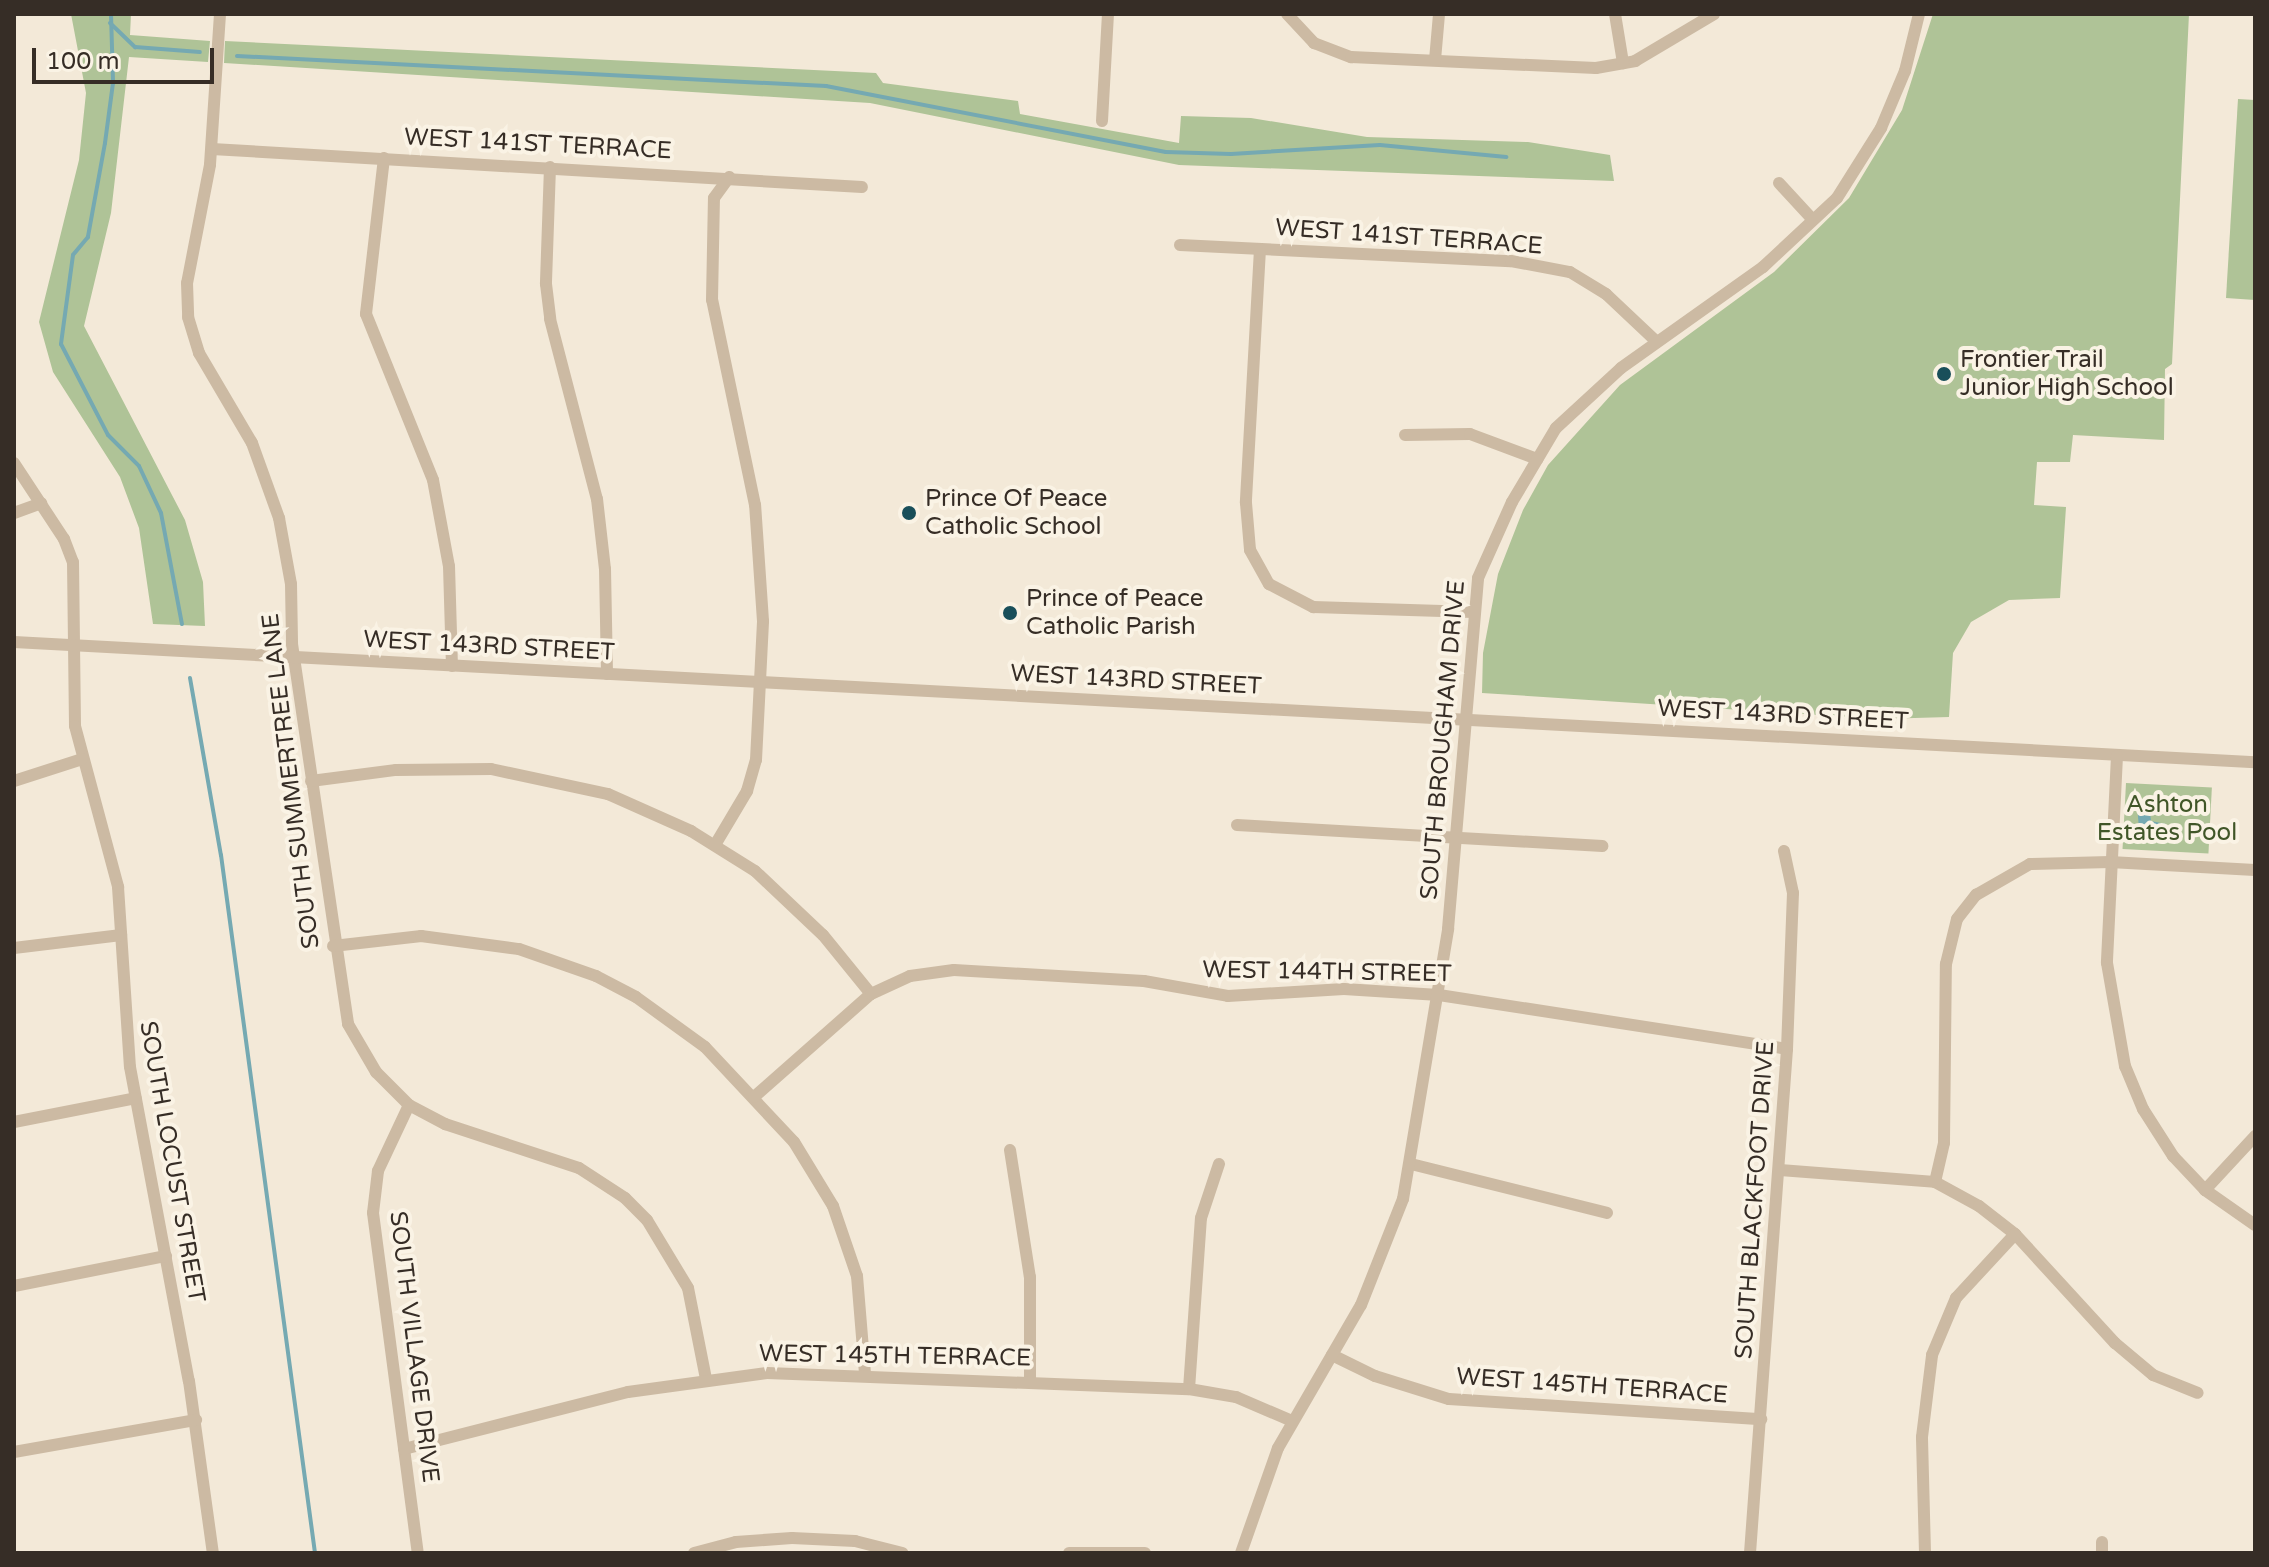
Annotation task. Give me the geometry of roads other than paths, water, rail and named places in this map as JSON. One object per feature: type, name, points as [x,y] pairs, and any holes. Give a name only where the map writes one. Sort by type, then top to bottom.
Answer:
[{"type":"street","name":"SOUTH SUMMERTREE LANE","points":[[220,14],[212,149],[187,283],[188,317],[199,353],[252,443],[279,518],[291,584],[294,657],[340,995],[359,1047],[409,1105],[445,1124],[579,1168],[625,1198],[667,1245],[684,1277],[695,1310],[706,1379]]},
{"type":"street","points":[[1102,121],[1108,14]]},
{"type":"street","points":[[1287,14],[1314,43],[1351,57],[1596,68],[1623,63],[1714,14]]},
{"type":"street","points":[[1435,60],[1439,14]]},
{"type":"street","points":[[1615,14],[1623,63]]},
{"type":"street","name":"SOUTH BROUGHAM DRIVE","points":[[1241,1553],[1256,1502],[1292,1421],[1379,1268],[1411,1164],[1439,995],[1478,578],[1537,459],[1556,428],[1657,342],[1763,267],[1837,198],[1881,128],[1905,71],[1919,14]]},
{"type":"street","name":"WEST 141ST TERRACE","points":[[212,149],[862,187]]},
{"type":"street","points":[[384,158],[366,314],[433,480],[449,566],[452,666]]},
{"type":"street","points":[[550,167],[546,284],[553,334],[597,499],[607,598],[607,674]]},
{"type":"street","points":[[715,845],[751,780],[761,682],[755,505],[712,300],[714,198],[729,177]]},
{"type":"street","points":[[1779,183],[1813,220]]},
{"type":"street","name":"WEST 141ST TERRACE","points":[[1180,245],[1511,261],[1570,272],[1606,294],[1657,342]]},
{"type":"street","points":[[1260,249],[1246,503],[1250,550],[1269,584],[1313,607],[1474,612]]},
{"type":"street","points":[[1405,435],[1443,432],[1498,441],[1537,459]]},
{"type":"street","name":"SOUTH LOCUST STREET","points":[[14,463],[41,503],[73,562],[72,695],[82,759],[112,855],[121,935],[124,1022],[196,1420],[213,1553]]},
{"type":"street","points":[[14,513],[41,503]]},
{"type":"street","name":"WEST 143RD STREET","points":[[14,642],[2255,762]]},
{"type":"street","points":[[2117,756],[2107,963],[2121,1055],[2160,1138],[2205,1190],[2255,1225]]},
{"type":"street","points":[[14,781],[82,759]]},
{"type":"street","points":[[311,781],[444,767],[531,774],[608,794],[715,845],[790,902],[871,994]]},
{"type":"street","points":[[1237,825],[1602,846]]},
{"type":"street","name":"SOUTH BLACKFOOT DRIVE","points":[[1750,1553],[1787,1049],[1793,893],[1784,851]]},
{"type":"street","points":[[1935,1182],[1944,1143],[1946,964],[1957,919],[1984,889],[2030,864],[2110,862],[2255,870]]},
{"type":"street","points":[[14,948],[121,935]]},
{"type":"street","points":[[333,946],[421,936],[479,942],[560,961],[669,1018],[754,1097],[794,1142],[838,1217],[857,1276],[865,1374]]},
{"type":"street","name":"WEST 144TH STREET","points":[[754,1097],[844,1012],[871,994],[910,976],[954,970],[1144,981],[1228,996],[1344,989],[1439,995],[1787,1049]]},
{"type":"street","points":[[14,1122],[136,1098]]},
{"type":"street","name":"SOUTH VILLAGE DRIVE","points":[[409,1105],[378,1171],[373,1213],[418,1553]]},
{"type":"street","points":[[2205,1190],[2255,1136]]},
{"type":"street","points":[[1010,1150],[1030,1277],[1030,1380]]},
{"type":"street","points":[[1189,1389],[1201,1218],[1219,1164]]},
{"type":"street","points":[[1411,1164],[1607,1213]]},
{"type":"street","points":[[1780,1170],[1935,1182],[1979,1206],[2015,1234],[2115,1343],[2153,1375],[2198,1393]]},
{"type":"street","points":[[1925,1553],[1922,1437],[1932,1355],[1956,1298],[2015,1234]]},
{"type":"street","points":[[14,1286],[166,1256]]},
{"type":"street","name":"WEST 145TH TERRACE","points":[[1332,1355],[1375,1376],[1449,1399],[1761,1419]]},
{"type":"street","name":"WEST 145TH TERRACE","points":[[404,1449],[628,1392],[706,1379],[865,1374],[1189,1389],[1236,1397],[1292,1421]]},
{"type":"street","points":[[14,1452],[196,1420]]},
{"type":"street","points":[[694,1553],[736,1542],[792,1538],[855,1541],[902,1553]]},
{"type":"street","points":[[1069,1553],[1145,1553]]},
{"type":"water","points":[[2137,804],[2149,804],[2151,821],[2166,824],[2165,835],[2139,829]]},
{"type":"waterway","points":[[111,14],[113,83],[105,143],[88,237],[73,255],[61,344],[108,435],[139,466],[161,513],[182,624]]},
{"type":"waterway","points":[[110,23],[135,47],[200,52]]},
{"type":"waterway","points":[[237,56],[826,86],[1166,152],[1231,154],[1380,145],[1506,157]]},
{"type":"waterway","points":[[190,678],[221,855],[315,1553]]},
{"type":"place","name":"Frontier Trail Junior High School","points":[[1944,374]]},
{"type":"place","name":"Prince Of Peace Catholic School","points":[[909,513]]},
{"type":"place","name":"Prince of Peace Catholic Parish","points":[[1010,613]]},
{"type":"park label","name":"Ashton Estates Pool","points":[[2167,819]]}]
